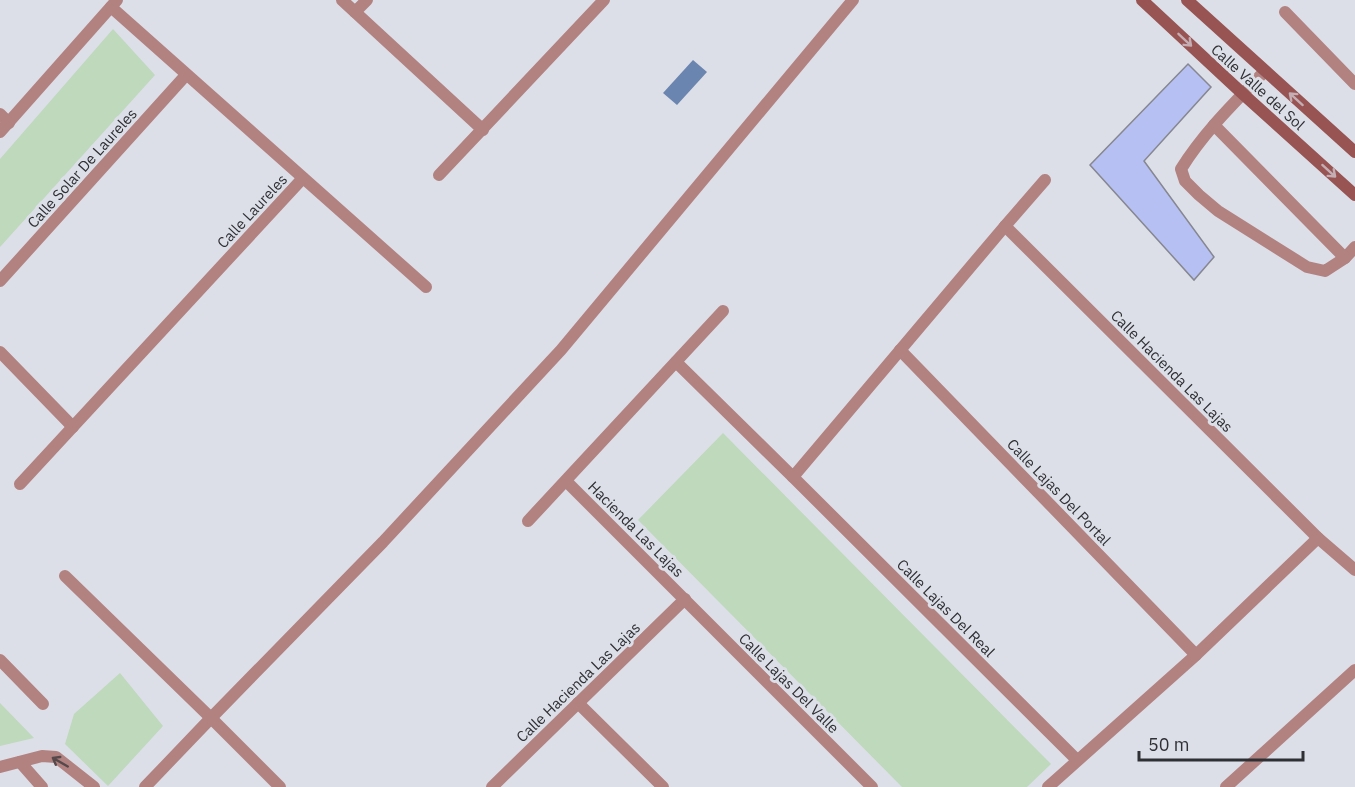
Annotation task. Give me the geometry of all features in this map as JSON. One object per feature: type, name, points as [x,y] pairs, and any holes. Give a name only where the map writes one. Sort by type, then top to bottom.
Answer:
[{"type":"main road","name":"Calle Valle del Sol","points":[[1142,0],[1242,94],[1355,195]]},
{"type":"main road","name":"Calle Valle del Sol","points":[[1187,0],[1355,152]]},
{"type":"street","points":[[342,0],[483,130]]},
{"type":"street","points":[[355,12],[367,0]]},
{"type":"street","points":[[439,175],[604,0]]},
{"type":"street","points":[[145,787],[383,542],[561,350],[853,0]]},
{"type":"street","name":"Calle Laureles","points":[[0,132],[5,118],[114,3],[186,75],[303,178],[20,484]]},
{"type":"street","points":[[1285,12],[1355,84]]},
{"type":"street","points":[[1265,71],[1214,125],[1181,169],[1185,181],[1218,211],[1307,267],[1325,271],[1345,258],[1355,247]]},
{"type":"street","name":"Calle Solar De Laureles","points":[[0,281],[186,75]]},
{"type":"street","points":[[1214,125],[1345,258]]},
{"type":"street","points":[[303,178],[426,287]]},
{"type":"street","points":[[676,362],[793,477],[1045,180]]},
{"type":"street","name":"Calle Hacienda Las Lajas","points":[[1005,226],[1318,538],[1355,570]]},
{"type":"street","name":"Hacienda Las Lajas","points":[[528,521],[723,311]]},
{"type":"street","name":"Calle Lajas Del Portal","points":[[900,350],[1196,655]]},
{"type":"street","points":[[0,352],[73,427]]},
{"type":"street","name":"Calle Lajas Del Real","points":[[793,477],[1077,760]]},
{"type":"street","name":"Hacienda Las Lajas","points":[[566,481],[685,599]]},
{"type":"street","points":[[1051,786],[1077,760],[1196,655],[1318,538]]},
{"type":"street","points":[[65,576],[280,787]]},
{"type":"street","name":"Calle Hacienda Las Lajas","points":[[492,787],[685,599]]},
{"type":"street","name":"Calle Lajas Del Valle","points":[[685,599],[872,787]]},
{"type":"street","points":[[0,660],[43,704]]},
{"type":"street","points":[[1226,787],[1355,670]]},
{"type":"street","points":[[578,703],[663,787]]},
{"type":"street","points":[[0,767],[42,756],[56,757],[94,787]]},
{"type":"street","points":[[20,762],[42,787]]},
{"type":"green space","points":[[113,29],[155,75],[0,247],[0,159]]},
{"type":"green space","points":[[723,433],[1051,764],[1027,787],[902,787],[638,520]]},
{"type":"green space","points":[[120,673],[163,726],[108,786],[65,744],[74,714]]},
{"type":"green space","points":[[0,703],[34,738],[0,746]]},
{"type":"water","points":[[693,60],[707,72],[677,105],[663,93]]},
{"type":"building","points":[[1188,64],[1211,87],[1144,161],[1214,257],[1194,280],[1090,165]]}]
